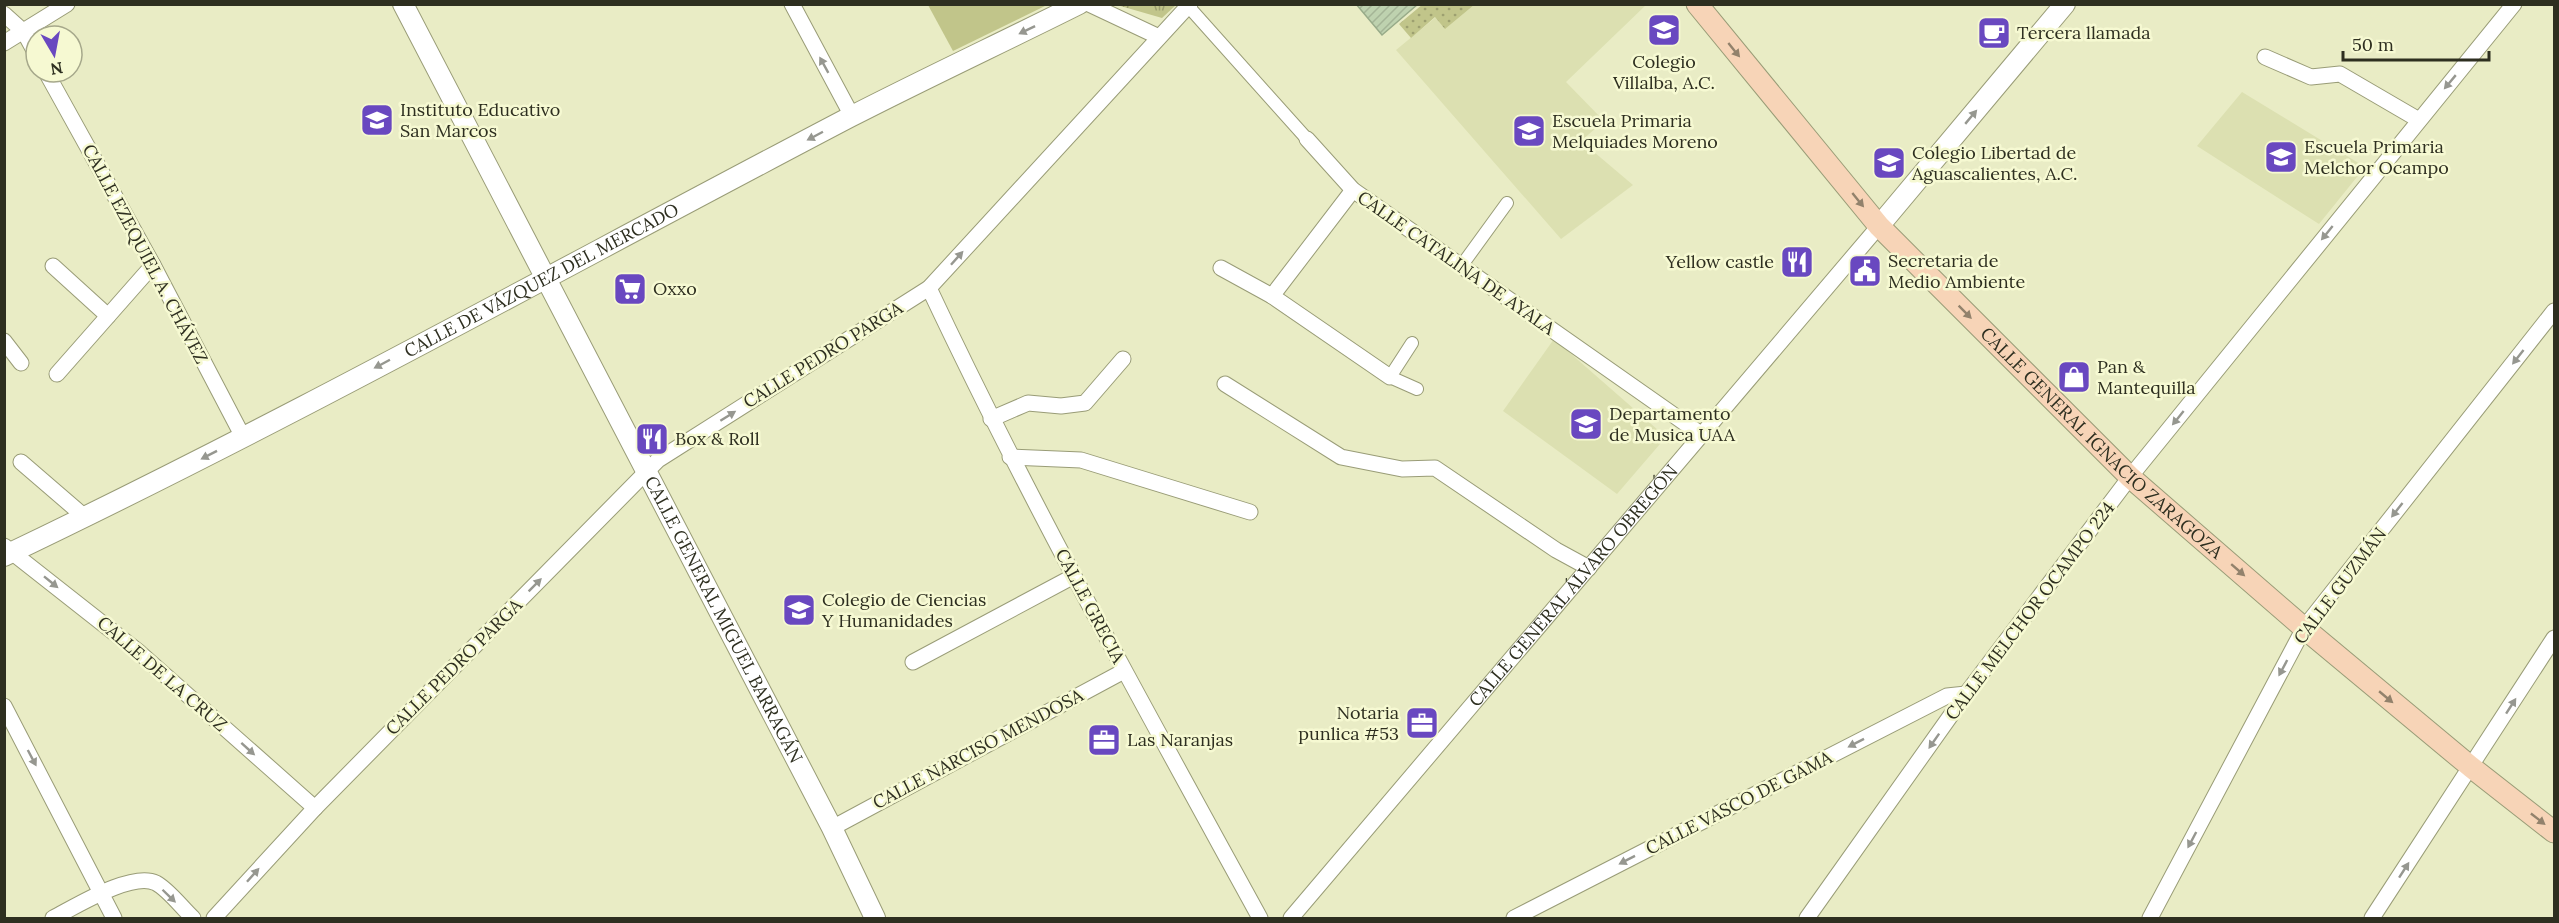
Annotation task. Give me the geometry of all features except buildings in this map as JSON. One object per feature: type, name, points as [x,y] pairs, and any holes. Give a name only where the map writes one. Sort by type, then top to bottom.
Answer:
[{"type":"main road","name":"CALLE GENERAL IGNACIO ZARAGOZA","points":[[1697,4],[1879,226],[2130,477],[2304,628],[2471,767],[2554,832]]},
{"type":"street","points":[[36,24],[67,4]]},
{"type":"street","name":"CALLE GENERAL MIGUEL BARRAGÁN","points":[[403,4],[645,473],[832,828],[875,918]]},
{"type":"street","points":[[792,4],[852,116]]},
{"type":"street","name":"CALLE DE VÁZQUEZ DEL MERCADO","points":[[8,552],[86,518],[852,116],[1079,4]]},
{"type":"street","points":[[1089,4],[1159,37]]},
{"type":"street","name":"CALLE GENERAL ÁLVARO OBREGÓN","points":[[1291,918],[2065,4]]},
{"type":"street","name":"CALLE MELCHOR OCAMPO 224","points":[[1807,918],[1966,694],[2130,477],[2514,4]]},
{"type":"street","name":"CALLE PEDRO PARGA","points":[[214,918],[315,808],[658,460],[929,288],[1189,5]]},
{"type":"street","name":"CALLE CATALINA DE AYALA","points":[[1189,5],[1353,190],[1702,435]]},
{"type":"street","points":[[4,14],[24,32],[4,43]]},
{"type":"street","points":[[2265,57],[2310,77],[2340,74],[2419,120]]},
{"type":"street","name":"CALLE EZEQUIEL A. CHÁVEZ","points":[[53,84],[153,265],[243,437]]},
{"type":"street","points":[[1272,296],[1353,190]]},
{"type":"street","points":[[1462,265],[1507,203]]},
{"type":"street","points":[[57,374],[153,265]]},
{"type":"street","points":[[53,266],[108,316]]},
{"type":"street","points":[[1221,268],[1272,296],[1390,377],[1417,389]]},
{"type":"street","name":"CALLE GRECIA","points":[[929,288],[1010,457],[1124,671],[1260,918]]},
{"type":"street","name":"CALLE GUZMÁN","points":[[2150,918],[2304,628],[2554,311]]},
{"type":"street","points":[[4,341],[21,363]]},
{"type":"street","points":[[1390,377],[1412,343]]},
{"type":"street","points":[[991,419],[1028,403],[1061,406],[1085,403],[1123,359]]},
{"type":"street","points":[[1225,384],[1341,457],[1402,469],[1435,468],[1556,550],[1589,568]]},
{"type":"street","points":[[1010,457],[1081,460],[1250,512]]},
{"type":"street","points":[[21,462],[86,518]]},
{"type":"street","name":"CALLE DE LA CRUZ","points":[[8,552],[140,653],[315,808]]},
{"type":"street","points":[[913,662],[1074,576]]},
{"type":"street","points":[[2372,918],[2554,638]]},
{"type":"street","name":"CALLE NARCISO MENDOSA","points":[[832,828],[1124,671]]},
{"type":"street","name":"CALLE VASCO DE GAMA","points":[[1514,918],[1947,696],[1966,694]]},
{"type":"street","points":[[4,706],[114,918]]},
{"type":"street","points":[[53,918],[130,882],[146,880],[157,884],[193,918]]},
{"type":"shaded area","name":"Escuela Primaria Melquiades Moreno","points":[[1474,5],[1646,5],[1566,82],[1604,121],[1581,141],[1633,185],[1561,239],[1396,50],[1436,17],[1446,28]]},
{"type":"shaded area","name":"Escuela Primaria Melchor Ocampo","points":[[2242,92],[2365,167],[2319,224],[2197,146]]},
{"type":"shaded area","name":"Departamento de Musica UAA","points":[[1554,339],[1666,437],[1617,494],[1503,411]]},
{"type":"green space","points":[[1423,4],[1474,5],[1445,29],[1435,17],[1411,38],[1399,24]]},
{"type":"green space","points":[[928,5],[1047,5],[953,51]]},
{"type":"green space","points":[[1117,5],[1176,5],[1162,18]]},
{"type":"place","name":"Colegio Villalba, A.C.","points":[[1664,30]]},
{"type":"place","name":"Tercera llamada","points":[[1994,33]]},
{"type":"place","name":"Instituto Educativo San Marcos","points":[[377,120]]},
{"type":"place","name":"Escuela Primaria Melquiades Moreno","points":[[1529,131]]},
{"type":"place","name":"Escuela Primaria Melchor Ocampo","points":[[2281,157]]},
{"type":"place","name":"Colegio Libertad de Aguascalientes, A.C.","points":[[1889,163]]},
{"type":"place","name":"Yellow castle","points":[[1797,262]]},
{"type":"place","name":"Secretaria de Medio Ambiente","points":[[1865,271]]},
{"type":"place","name":"Oxxo","points":[[630,289]]},
{"type":"place","name":"Pan & Mantequilla","points":[[2074,377]]},
{"type":"place","name":"Departamento de Musica UAA","points":[[1586,424]]},
{"type":"place","name":"Box & Roll","points":[[652,439]]},
{"type":"place","name":"Colegio de Ciencias Y Humanidades","points":[[799,610]]},
{"type":"place","name":"Notaria punlica #53","points":[[1422,723]]},
{"type":"place","name":"Las Naranjas","points":[[1104,740]]}]
